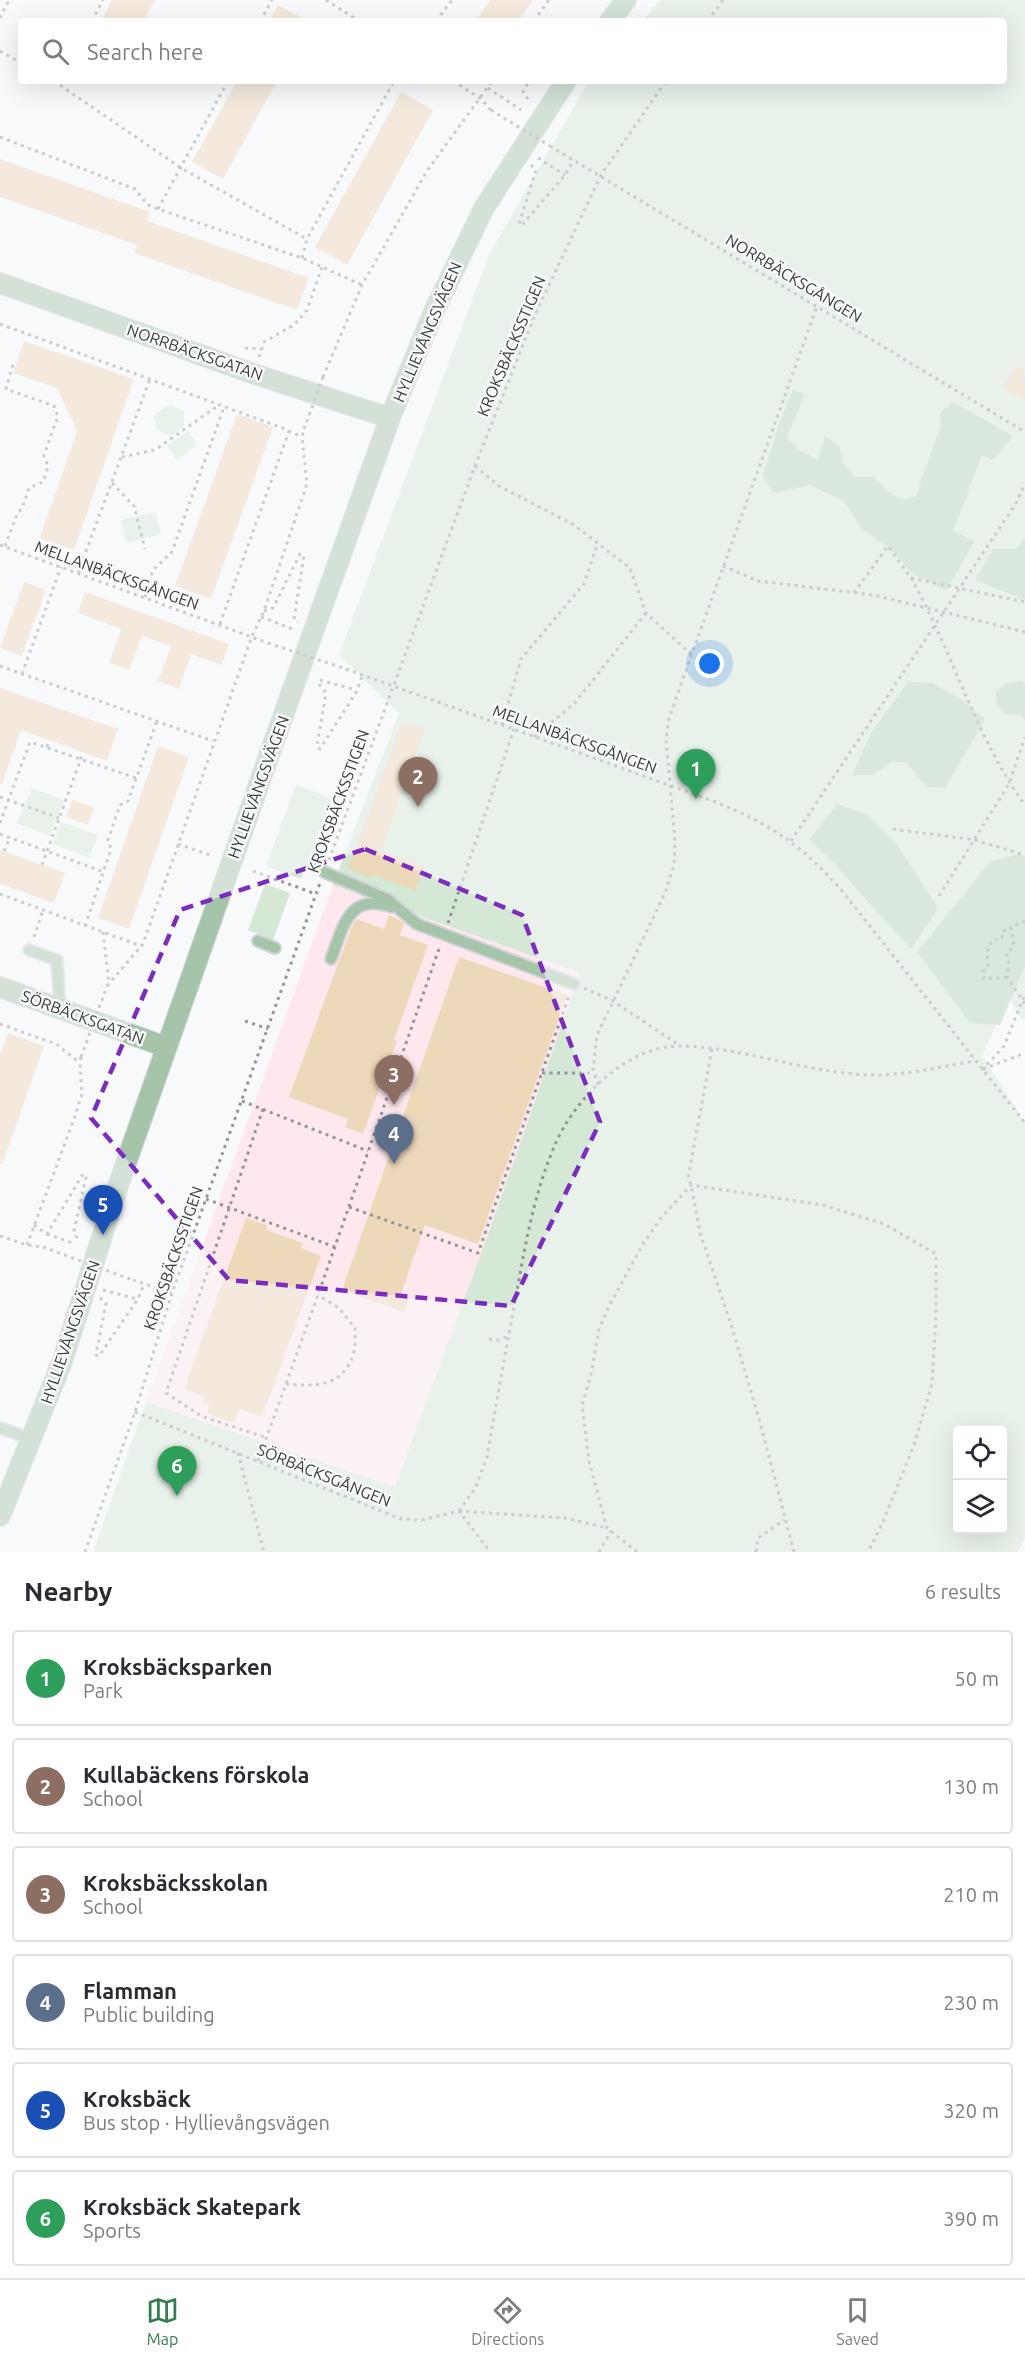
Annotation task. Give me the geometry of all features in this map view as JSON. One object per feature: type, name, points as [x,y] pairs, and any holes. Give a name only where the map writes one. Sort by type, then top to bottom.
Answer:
[{"type":"street","points":[[612,18],[626,0]]},
{"type":"street","name":"HYLLIEVÅNGSVÄGEN","points":[[0,1516],[62,1362],[119,1183],[166,1047],[390,418],[435,309],[466,243],[502,178],[564,84]]},
{"type":"street","name":"NORRBÄCKSGATAN","points":[[0,283],[254,374],[390,418]]},
{"type":"street","name":"SÖRBÄCKSGATAN","points":[[0,987],[166,1047]]},
{"type":"lane","points":[[324,872],[387,899],[417,924],[574,984]]},
{"type":"lane","points":[[331,959],[349,914],[357,907],[380,903],[402,911]]},
{"type":"lane","points":[[258,941],[275,948]]},
{"type":"lane","points":[[29,950],[57,960],[60,1009]]},
{"type":"lane","points":[[0,1428],[32,1439]]},
{"type":"path","points":[[0,18],[9,0]]},
{"type":"path","points":[[94,18],[103,0]]},
{"type":"path","points":[[262,18],[272,0]]},
{"type":"path","points":[[326,0],[354,18]]},
{"type":"path","points":[[438,18],[452,0]]},
{"type":"path","points":[[536,18],[549,0]]},
{"type":"path","points":[[710,18],[723,0]]},
{"type":"path","points":[[0,52],[18,61]]},
{"type":"path","points":[[63,84],[181,168],[307,239]]},
{"type":"path","points":[[158,209],[226,84]]},
{"type":"path","points":[[302,258],[307,239],[392,84]]},
{"type":"path","name":"NORRBÄCKSGÅNGEN","points":[[458,84],[480,98],[491,110],[1025,432]]},
{"type":"path","points":[[27,1245],[79,1102],[82,1079],[81,1057],[108,985],[141,946],[252,636],[264,611],[307,484],[302,437],[323,377],[362,285],[427,171],[490,84]]},
{"type":"path","points":[[527,84],[523,92],[528,99]]},
{"type":"path","name":"KROKSBÄCKSSTIGEN","points":[[85,1552],[135,1412],[172,1293],[324,872],[475,466],[534,317],[601,175],[664,84]]},
{"type":"path","points":[[488,88],[521,110]]},
{"type":"path","points":[[0,137],[135,189],[148,205],[302,258],[362,285]]},
{"type":"path","points":[[533,156],[565,175]]},
{"type":"path","points":[[530,163],[536,170],[519,224],[522,225],[565,175],[574,160]]},
{"type":"path","points":[[254,374],[264,342],[294,325],[307,310],[322,267]]},
{"type":"path","points":[[598,1085],[593,1069],[597,1035],[665,893],[674,865],[675,841],[666,739],[669,718],[816,306]]},
{"type":"path","points":[[0,324],[289,430],[302,437]]},
{"type":"path","points":[[245,348],[262,349]]},
{"type":"path","points":[[5,546],[29,488],[43,482],[48,467],[44,455],[58,416],[54,406],[6,389],[14,361]]},
{"type":"path","points":[[78,573],[150,379]]},
{"type":"path","points":[[121,458],[155,450],[219,405]]},
{"type":"path","points":[[145,597],[153,570],[172,552],[224,406]]},
{"type":"path","points":[[219,624],[289,430]]},
{"type":"path","points":[[475,466],[499,486],[574,525],[597,545],[630,568],[646,613],[692,655]]},
{"type":"path","points":[[112,483],[134,506],[145,549]]},
{"type":"path","points":[[791,841],[1014,505],[1025,484]]},
{"type":"path","name":"MELLANBÄCKSGÅNGEN","points":[[0,545],[268,643],[502,724],[745,813],[768,825],[810,857],[843,892],[1025,1123]]},
{"type":"path","points":[[502,724],[521,660],[584,584],[597,545]]},
{"type":"path","points":[[854,593],[888,546],[911,578],[929,610],[964,693],[1009,784],[1025,805]]},
{"type":"path","points":[[264,611],[273,608],[300,554],[304,556],[294,619],[305,625]]},
{"type":"path","points":[[723,566],[758,581],[873,595],[1025,632]]},
{"type":"path","points":[[22,674],[61,567]]},
{"type":"path","points":[[911,578],[1025,602]]},
{"type":"path","points":[[534,736],[574,704],[646,613]]},
{"type":"path","points":[[261,617],[302,633]]},
{"type":"path","points":[[0,666],[214,741]]},
{"type":"path","points":[[357,691],[319,682],[326,693],[316,746],[320,748],[357,691],[362,676]]},
{"type":"path","points":[[85,926],[111,849],[108,840],[120,805],[128,801],[157,722]]},
{"type":"path","points":[[258,1461],[349,1207],[514,729]]},
{"type":"path","points":[[939,896],[1009,784],[1025,737]]},
{"type":"path","points":[[46,747],[49,740]]},
{"type":"path","points":[[0,823],[30,742],[136,778]]},
{"type":"path","points":[[42,865],[83,753]]},
{"type":"path","points":[[0,797],[59,818]]},
{"type":"path","points":[[893,829],[975,840],[1025,855]]},
{"type":"path","points":[[0,834],[104,872]]},
{"type":"path","points":[[4,851],[10,838]]},
{"type":"path","points":[[178,844],[213,856]]},
{"type":"path","points":[[253,871],[316,894]]},
{"type":"path","points":[[0,894],[141,946]]},
{"type":"path","points":[[36,932],[44,910]]},
{"type":"path","points":[[1007,977],[984,979],[983,972],[988,966],[986,952],[994,939],[1002,938],[1003,931],[1025,921]]},
{"type":"path","points":[[1011,927],[1014,946],[1007,953],[1009,965],[1007,977],[1025,1004]]},
{"type":"path","points":[[103,932],[108,985]]},
{"type":"path","points":[[349,1207],[478,1253],[574,984],[613,1001],[680,1046]]},
{"type":"path","points":[[981,1070],[1004,1046],[1025,994]]},
{"type":"path","points":[[245,1021],[268,1029]]},
{"type":"path","points":[[0,1024],[56,1044],[80,1064]]},
{"type":"path","points":[[490,1552],[459,1511],[475,1489],[487,1457],[526,1243],[544,1173],[563,1128],[598,1085],[624,1064],[645,1053],[664,1047],[712,1049],[802,1067],[866,1075],[899,1073],[975,1061]]},
{"type":"path","points":[[712,1049],[688,1178],[692,1185],[700,1233],[738,1346],[794,1552]]},
{"type":"path","points":[[981,1070],[1025,1053]]},
{"type":"path","points":[[542,1073],[594,1073]]},
{"type":"path","points":[[242,1101],[368,1151]]},
{"type":"path","points":[[262,1109],[166,1393],[201,1416],[267,1438]]},
{"type":"path","points":[[46,1234],[83,1174],[86,1177],[74,1231],[77,1238]]},
{"type":"path","points":[[637,1552],[609,1530],[589,1461],[582,1405],[591,1375],[599,1329],[643,1244],[661,1218],[692,1185]]},
{"type":"path","points":[[692,1185],[823,1205],[884,1224],[936,1254],[936,1316],[932,1384],[914,1445],[883,1522],[868,1552]]},
{"type":"path","points":[[206,1199],[335,1247]]},
{"type":"path","points":[[34,1225],[46,1234],[75,1244]]},
{"type":"path","points":[[0,1236],[27,1245],[43,1247],[172,1293]]},
{"type":"path","points":[[99,1297],[106,1303],[96,1355],[99,1356],[138,1299],[144,1284]]},
{"type":"path","points":[[101,1289],[138,1299]]},
{"type":"path","points":[[286,1384],[314,1386],[338,1378],[353,1357],[355,1328],[339,1308],[318,1295]]},
{"type":"path","points":[[489,1339],[499,1340],[509,1336]]},
{"type":"path","name":"SÖRBÄCKSGÅNGEN","points":[[135,1412],[401,1519],[422,1520],[459,1511],[565,1518],[609,1530]]},
{"type":"path","points":[[238,1453],[264,1552]]},
{"type":"path","points":[[756,1552],[758,1538],[784,1520]]},
{"type":"path","points":[[599,1552],[609,1530]]},
{"type":"highlighted area","points":[[365,849],[522,915],[600,1122],[511,1306],[229,1280],[91,1118],[180,910]]},
{"type":"shaded area","points":[[333,885],[580,973],[487,1237],[395,1487],[146,1402]]},
{"type":"green space","points":[[661,0],[1025,0],[1025,1019],[1020,1018],[1009,997],[982,1056],[1025,1122],[1025,1538],[1018,1552],[93,1552],[146,1402],[395,1487],[487,1237],[580,973],[333,885],[399,713],[339,655],[490,253],[587,84],[1007,84],[1007,18],[645,18]]},
{"type":"green space","points":[[793,390],[805,394],[787,437],[799,450],[818,460],[825,436],[839,446],[844,464],[855,477],[874,477],[897,497],[916,496],[940,428],[941,412],[953,402],[1013,436],[993,460],[982,455],[953,531],[975,541],[946,590],[914,575],[891,550],[861,528],[845,502],[810,485],[773,493],[763,476],[780,421]]},
{"type":"green space","points":[[170,405],[184,411],[184,426],[171,436],[157,430],[154,415]]},
{"type":"green space","points":[[188,431],[197,445],[177,460],[167,446]]},
{"type":"green space","points":[[155,512],[161,534],[126,543],[121,520]]},
{"type":"green space","points":[[1025,538],[1025,600],[975,580],[993,549],[1016,549]]},
{"type":"green space","points":[[1022,681],[1025,684],[1025,722],[1022,715],[1005,714],[997,705],[996,691],[1007,683]]},
{"type":"green space","points":[[908,682],[933,683],[960,699],[985,719],[945,788],[927,787],[906,762],[891,762],[873,775],[852,775],[871,733]]},
{"type":"green space","points":[[296,785],[332,798],[301,879],[266,866]]},
{"type":"green space","points":[[32,788],[64,800],[50,836],[17,823]]},
{"type":"green space","points":[[837,804],[868,815],[896,843],[938,908],[911,949],[830,859],[809,840]]},
{"type":"green space","points":[[61,822],[98,835],[89,858],[53,844]]},
{"type":"green space","points":[[1020,854],[1025,857],[1025,966],[1000,1025],[970,1023],[917,952],[991,861]]},
{"type":"green space","points":[[265,884],[290,893],[273,940],[248,930]]},
{"type":"building","points":[[112,0],[155,0],[145,18],[103,18]]},
{"type":"building","points":[[490,0],[533,0],[520,18],[478,18]]},
{"type":"building","points":[[278,5],[302,18],[271,18]]},
{"type":"building","points":[[235,84],[275,84],[223,179],[192,162]]},
{"type":"building","points":[[401,92],[433,110],[347,265],[315,247]]},
{"type":"building","points":[[0,159],[150,212],[147,221],[309,278],[297,310],[134,253],[137,245],[0,197]]},
{"type":"building","points":[[24,341],[134,379],[74,550],[40,538],[77,431],[57,388],[13,373]]},
{"type":"building","points":[[1016,366],[1025,371],[1025,401],[1003,387]]},
{"type":"building","points":[[237,414],[273,427],[211,599],[175,586]]},
{"type":"building","points":[[24,582],[46,590],[22,656],[0,648]]},
{"type":"building","points":[[85,592],[229,644],[222,665],[191,654],[179,689],[158,681],[171,646],[142,636],[129,670],[109,663],[121,629],[78,613]]},
{"type":"building","points":[[0,688],[118,729],[107,761],[21,730],[2,784],[0,784]]},
{"type":"building","points":[[402,721],[425,729],[381,851],[424,866],[416,890],[348,869]]},
{"type":"building","points":[[158,746],[189,757],[129,929],[98,918]]},
{"type":"building","points":[[72,800],[94,807],[88,825],[66,817]]},
{"type":"building","points":[[0,850],[65,873],[54,903],[0,884]]},
{"type":"building","points":[[389,915],[404,923],[400,935],[428,945],[394,1040],[397,1041],[363,1134],[345,1127],[348,1119],[289,1097],[352,926],[357,919],[384,929]]},
{"type":"building","points":[[459,957],[567,995],[478,1244],[425,1225],[401,1294],[409,1297],[404,1312],[342,1290]]},
{"type":"building","points":[[8,1033],[44,1046],[2,1165],[0,1164],[0,1055]]},
{"type":"building","points":[[246,1218],[267,1225],[266,1230],[303,1243],[301,1248],[321,1256],[262,1417],[239,1409],[234,1423],[207,1413],[210,1405],[202,1402],[204,1396],[184,1389]]},
{"type":"place","name":"Kroksbäcksparken","points":[[696,799]]},
{"type":"place","name":"Kullabäckens förskola","points":[[418,807]]},
{"type":"place","name":"Kroksbäcksskolan","points":[[394,1105]]},
{"type":"place","name":"Flamman","points":[[394,1164]]},
{"type":"place","name":"Kroksbäck","points":[[103,1235]]},
{"type":"place","name":"Kroksbäck Skatepark","points":[[177,1496]]}]
